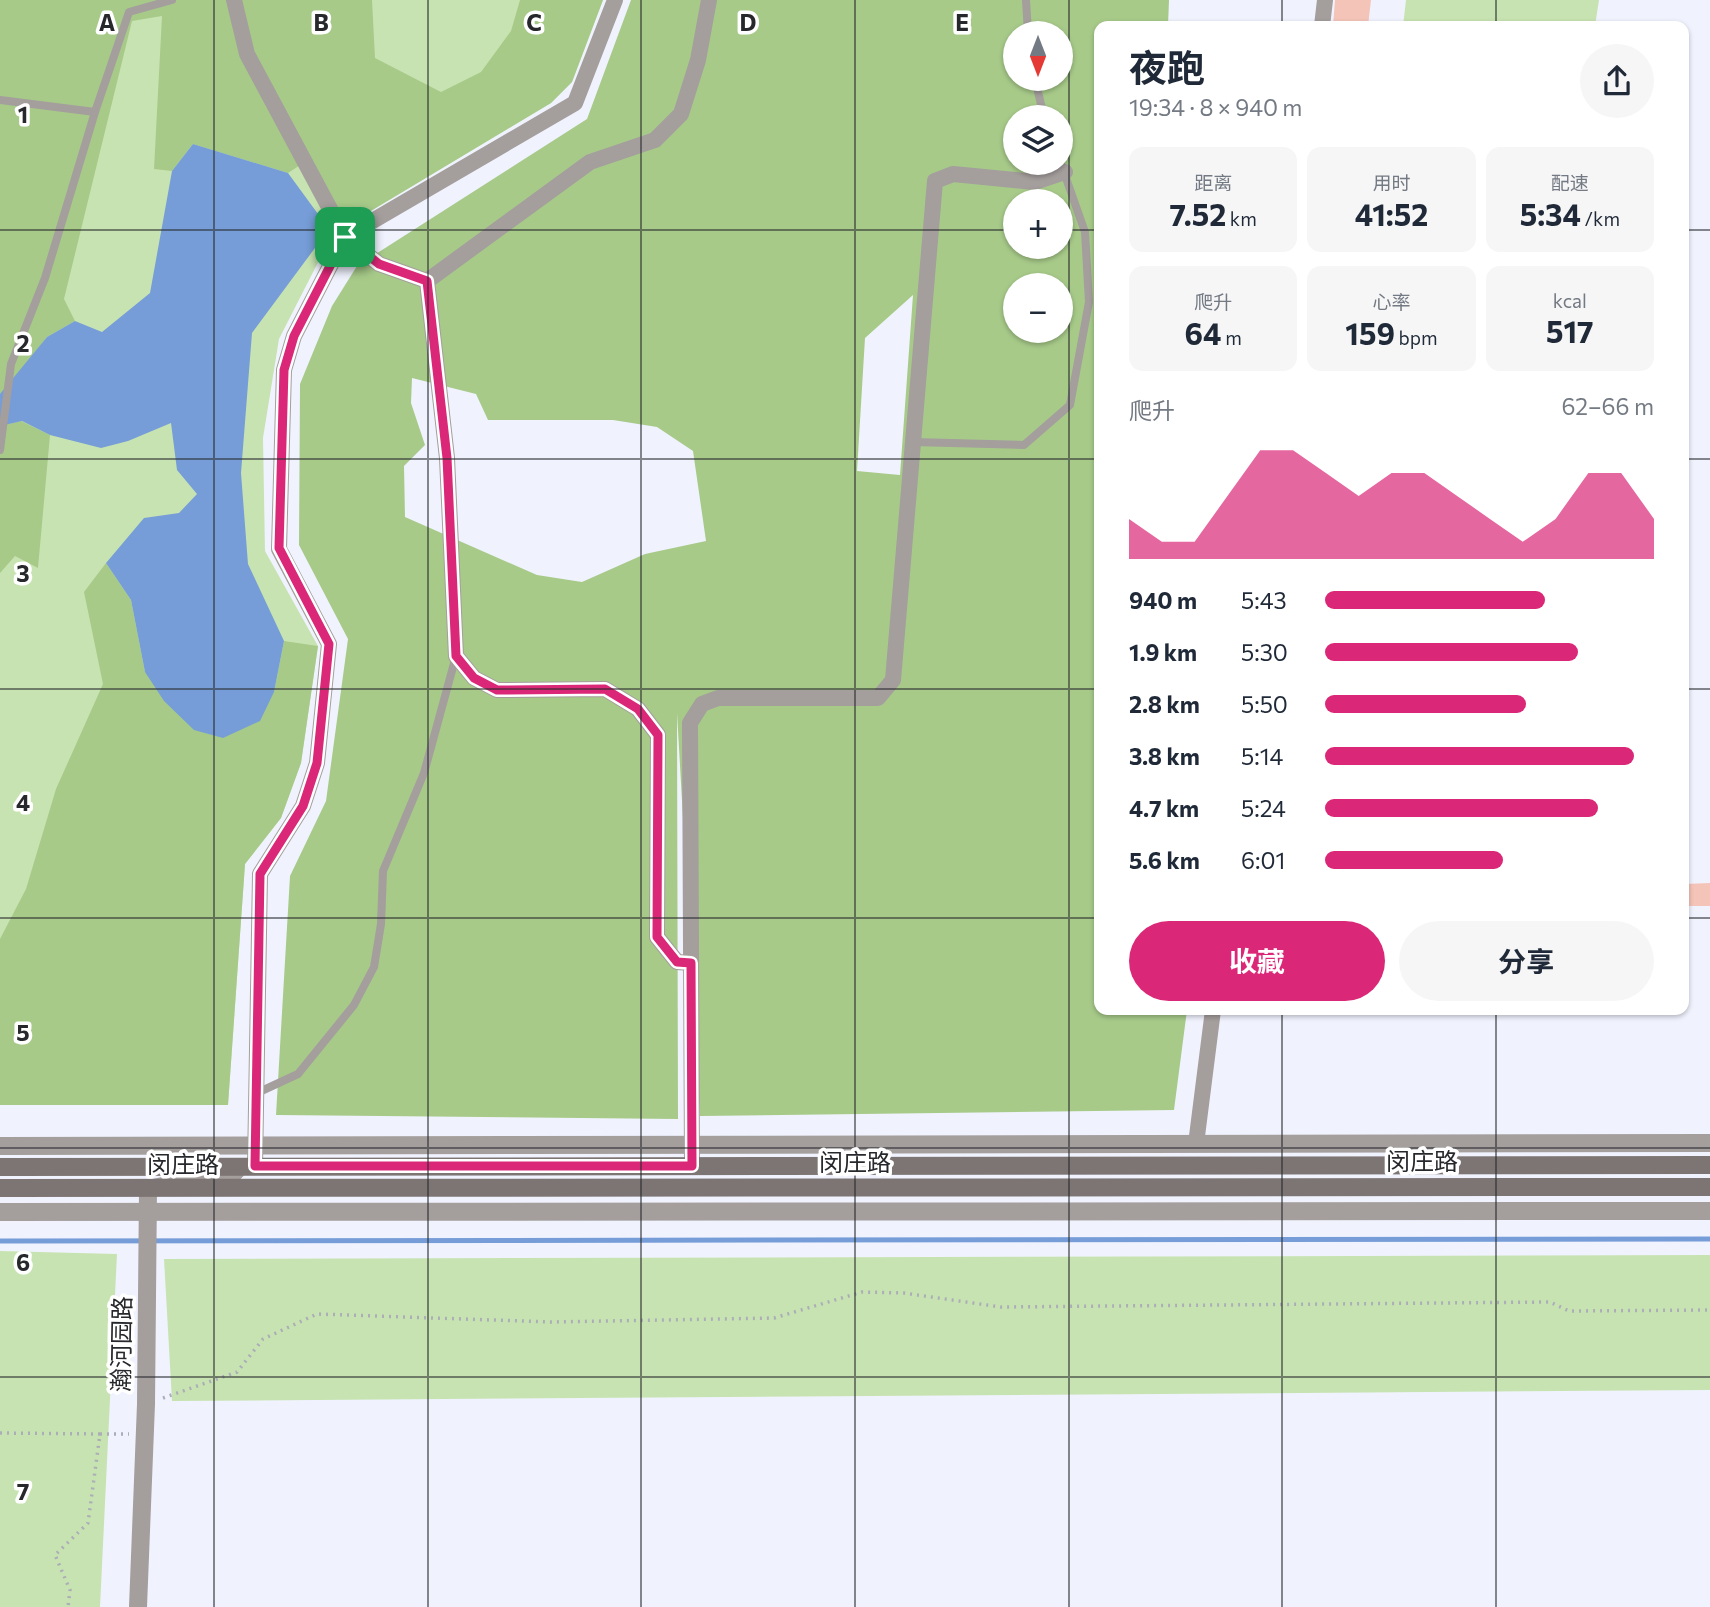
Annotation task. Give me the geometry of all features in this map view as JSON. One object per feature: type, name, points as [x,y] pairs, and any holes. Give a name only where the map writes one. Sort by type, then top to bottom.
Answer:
[{"type":"main road","name":"闵庄路","points":[[0,1167],[1710,1165]]},
{"type":"main road","name":"闵庄路","points":[[0,1188],[1710,1187]]},
{"type":"street","points":[[234,0],[247,54],[345,237],[379,264],[427,281]]},
{"type":"street","points":[[148,1189],[255,1166],[260,874],[303,806],[317,763],[329,644],[279,548],[284,370],[294,336],[345,237],[575,103],[615,0]]},
{"type":"street","points":[[427,281],[590,162],[655,140],[664,132],[681,114],[698,60],[709,0]]},
{"type":"street","points":[[1323,21],[1325,0]]},
{"type":"street","points":[[692,1166],[690,723],[702,704],[718,698],[878,698],[893,680],[935,181],[953,174],[1035,182],[1048,175]]},
{"type":"street","points":[[427,281],[447,458],[456,656],[474,678],[497,690],[605,689],[638,709],[658,735],[657,937],[677,962],[691,963]]},
{"type":"street","points":[[1196,1144],[1212,1015]]},
{"type":"street","name":"闵庄路","points":[[0,1146],[1710,1143]]},
{"type":"street","name":"瀚河园路","points":[[138,1607],[146,1404],[148,1189]]},
{"type":"street","name":"闵庄路","points":[[0,1212],[1710,1211]]},
{"type":"lane","points":[[0,450],[11,363],[45,278],[95,112],[129,12],[172,0]]},
{"type":"lane","points":[[1026,0],[1027,21]]},
{"type":"lane","points":[[0,100],[95,112]]},
{"type":"lane","points":[[914,442],[1024,445],[1070,405],[1089,302],[1085,232],[1066,175]]},
{"type":"lane","points":[[256,1093],[298,1074],[354,1005],[374,967],[381,924],[383,871],[424,773],[456,656]]},
{"type":"path","points":[[146,1404],[237,1372],[263,1339],[317,1314],[551,1322],[774,1318],[862,1292],[904,1293],[1001,1307],[1550,1302],[1569,1311],[1710,1310]]},
{"type":"path","points":[[0,1433],[145,1434]]},
{"type":"path","points":[[68,1607],[70,1590],[55,1555],[88,1523],[100,1434]]},
{"type":"green space","points":[[0,0],[603,0],[572,82],[551,103],[333,233],[279,339],[263,438],[265,551],[318,646],[301,763],[281,818],[245,864],[228,1105],[0,1105]]},
{"type":"green space","points":[[0,0],[372,0],[375,58],[441,92],[481,72],[511,31],[520,0],[603,0],[572,82],[551,103],[346,226],[311,158],[288,173],[193,144],[172,171],[154,169],[162,16],[132,21],[64,299],[75,321],[47,337],[0,398]]},
{"type":"green space","points":[[631,0],[1169,0],[1168,21],[1094,21],[1094,1015],[1186,1015],[1174,1110],[700,1116],[677,713],[678,1119],[276,1115],[290,876],[326,801],[348,639],[299,545],[300,384],[332,306],[357,266],[587,119]],"holes":[[[913,295],[900,475],[857,471],[865,338]],[[412,378],[476,394],[488,420],[613,420],[657,427],[693,451],[706,541],[645,554],[582,582],[537,575],[405,517],[404,466],[425,445],[411,403]]]},
{"type":"green space","points":[[1406,0],[1599,0],[1596,21],[1404,21]]},
{"type":"green space","points":[[21,421],[50,435],[38,568],[15,556],[0,573],[0,426]]},
{"type":"green space","points":[[106,563],[131,600],[145,672],[274,692],[284,641],[318,646],[301,763],[281,818],[245,864],[228,1105],[0,1105],[0,939],[26,889],[56,789],[103,684],[84,592]]},
{"type":"green space","points":[[0,1251],[117,1254],[100,1607],[0,1607]]},
{"type":"green space","points":[[1710,1255],[1710,1390],[172,1401],[164,1259]]},
{"type":"water","points":[[193,144],[288,173],[329,229],[252,333],[241,473],[248,564],[284,641],[274,692],[260,721],[223,738],[194,730],[164,701],[145,672],[131,600],[106,563],[144,518],[179,513],[197,494],[177,470],[171,423],[128,441],[101,448],[50,435],[22,421],[0,426],[0,394],[47,337],[75,321],[102,332],[150,293],[172,171]]},
{"type":"building","points":[[1335,0],[1371,0],[1369,21],[1333,21]]},
{"type":"building","points":[[1710,883],[1710,906],[1689,906],[1689,884]]},
{"type":"waterway","points":[[0,1241],[1710,1239]]},
{"type":"route","points":[[345,237],[379,264],[427,281],[447,458],[456,656],[474,678],[497,690],[605,689],[638,709],[658,735],[657,937],[677,962],[691,963],[692,1166],[255,1166],[260,874],[303,806],[317,763],[329,644],[279,548],[284,370],[294,336],[345,237]]}]
